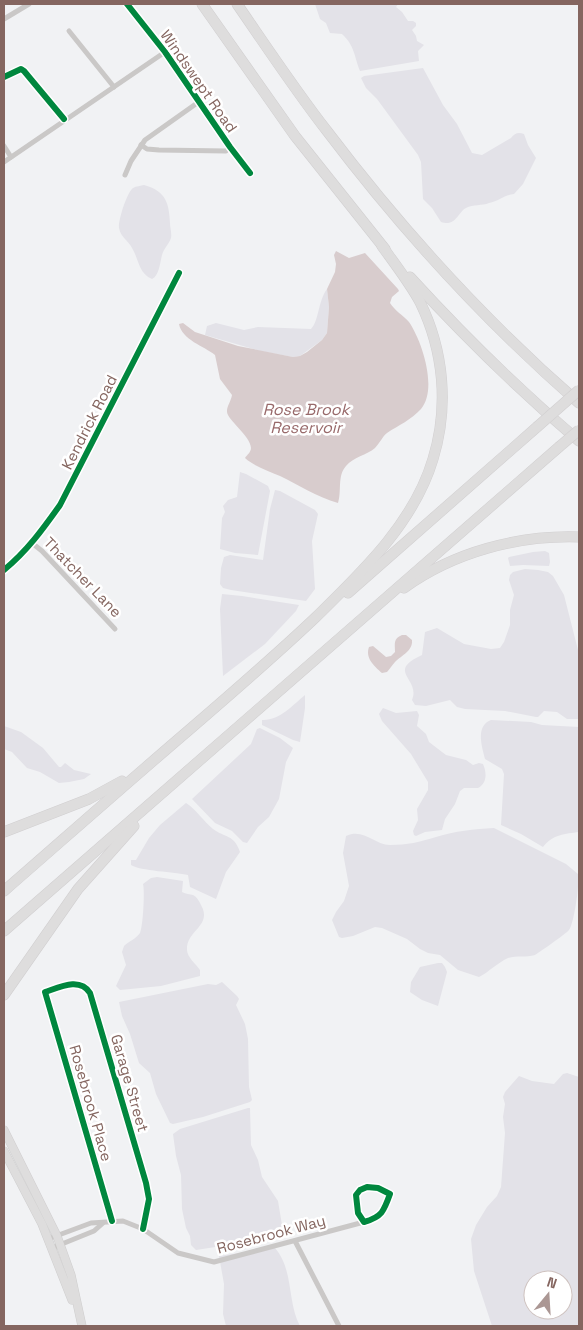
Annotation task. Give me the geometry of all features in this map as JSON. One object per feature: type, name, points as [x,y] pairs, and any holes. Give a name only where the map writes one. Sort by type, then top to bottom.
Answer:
[{"type":"highway","points":[[202,4],[300,144],[382,246],[478,348],[542,409],[579,441]]},
{"type":"highway","points":[[237,4],[321,124],[403,225],[485,314],[524,353],[579,403]]},
{"type":"highway","points":[[4,891],[258,670],[308,624],[371,560],[402,522],[424,484],[437,444],[442,417],[442,388],[437,350],[429,324],[419,301],[382,246]]},
{"type":"highway","points":[[308,624],[342,598],[579,390]]},
{"type":"highway","points":[[324,654],[361,618],[579,430]]},
{"type":"highway","points":[[4,931],[324,654],[397,594],[421,577],[476,552],[506,543],[544,538],[579,537]]},
{"type":"highway","points":[[4,832],[96,796],[117,785],[158,757]]},
{"type":"highway","points":[[4,995],[67,904],[91,874],[123,837],[188,772]]},
{"type":"main road","points":[[4,1130],[57,1236],[56,1246],[82,1326]]},
{"type":"main road","points":[[4,1151],[32,1203],[48,1239],[56,1246]]},
{"type":"street","points":[[4,19],[29,4]]},
{"type":"street","name":"Windswept Road","points":[[127,4],[165,52],[250,173]]},
{"type":"street","points":[[69,31],[114,88]]},
{"type":"street","points":[[4,162],[64,119],[114,88],[165,52]]},
{"type":"street","points":[[4,77],[15,70],[21,69],[24,71],[64,119]]},
{"type":"street","points":[[125,175],[141,145],[155,131],[200,101]]},
{"type":"street","points":[[141,145],[147,149],[176,151],[226,151],[230,147]]},
{"type":"street","points":[[4,146],[11,158]]},
{"type":"street","name":"Kendrick Road","points":[[4,570],[32,543],[60,506],[179,273]]},
{"type":"street","name":"Thatcher Lane","points":[[32,543],[42,550],[115,629]]},
{"type":"street","name":"Garage Street","points":[[46,992],[76,984],[84,986],[90,993],[148,1189],[148,1204],[143,1229]]},
{"type":"street","name":"Rosebrook Place","points":[[46,992],[112,1221]]},
{"type":"street","name":"Rosebrook Way","points":[[48,1239],[91,1223],[126,1222],[143,1229],[178,1253],[214,1262],[296,1241],[364,1222],[373,1219],[382,1214],[390,1194],[378,1188],[367,1187],[360,1190],[356,1196],[358,1214],[364,1222]]},
{"type":"street","name":"Rosebrook Way","points":[[56,1246],[94,1231],[103,1223]]},
{"type":"street","points":[[296,1241],[339,1326]]},
{"type":"shaded area","points":[[315,4],[398,4],[396,7],[408,21],[416,23],[412,30],[417,41],[424,45],[418,51],[419,61],[360,71],[354,51],[349,43],[342,34],[330,33],[326,23],[320,19]]},
{"type":"shaded area","points":[[423,68],[472,153],[482,155],[515,134],[520,133],[524,134],[536,158],[523,184],[514,194],[486,204],[469,207],[463,210],[450,223],[441,222],[432,208],[423,199],[421,162],[418,155],[377,99],[366,88],[361,78]]},
{"type":"shaded area","points":[[144,185],[162,194],[165,199],[169,209],[171,232],[171,238],[163,253],[158,272],[152,279],[141,269],[134,252],[119,228],[123,207],[128,195],[134,187]]},
{"type":"shaded area","points":[[327,289],[329,307],[327,333],[322,340],[300,356],[293,357],[260,351],[205,335],[207,326],[216,323],[244,330],[258,327],[311,329],[316,321]]},
{"type":"shaded area","points":[[240,472],[268,486],[270,491],[258,555],[235,553],[220,549],[222,518],[225,512],[223,506],[228,500],[237,497]]},
{"type":"shaded area","points":[[275,490],[315,510],[318,514],[312,541],[315,589],[306,601],[231,590],[223,588],[220,584],[224,557],[230,555],[263,560],[270,509]]},
{"type":"shaded area","points":[[545,551],[549,553],[549,566],[510,566],[509,557]]},
{"type":"shaded area","points":[[525,569],[548,572],[553,576],[564,595],[579,654],[579,719],[567,719],[557,712],[544,711],[536,717],[505,711],[465,709],[457,707],[450,700],[426,706],[415,705],[412,700],[412,686],[405,671],[406,666],[411,661],[422,655],[425,632],[437,628],[464,644],[491,649],[500,648],[510,625],[510,610],[514,595],[509,580],[510,575],[513,572]]},
{"type":"shaded area","points":[[222,594],[299,605],[296,611],[265,644],[223,676],[220,609]]},
{"type":"shaded area","points":[[305,695],[300,742],[262,725],[262,720],[268,720],[280,715]]},
{"type":"shaded area","points":[[383,708],[396,713],[417,711],[419,715],[417,726],[426,734],[429,742],[446,755],[466,760],[473,765],[483,764],[486,774],[485,781],[478,788],[464,788],[460,791],[455,804],[445,819],[442,830],[414,835],[413,831],[418,820],[417,809],[428,790],[428,782],[411,754],[382,721],[379,714]]},
{"type":"shaded area","points":[[491,720],[579,727],[579,832],[555,837],[543,847],[501,825],[504,774],[502,769],[485,759],[481,743],[483,727]]},
{"type":"shaded area","points":[[4,726],[21,732],[43,748],[59,767],[65,763],[74,770],[91,774],[84,779],[59,783],[40,772],[27,768],[12,752],[4,749]]},
{"type":"shaded area","points":[[260,728],[280,738],[293,748],[286,762],[279,799],[269,817],[258,827],[247,843],[243,842],[232,831],[215,823],[192,799],[251,744],[257,729]]},
{"type":"shaded area","points":[[186,803],[213,829],[232,839],[240,852],[226,872],[216,899],[190,887],[188,875],[142,869],[131,865],[131,860],[136,860],[149,838],[160,825]]},
{"type":"shaded area","points":[[494,828],[566,864],[578,874],[576,903],[569,930],[535,955],[508,958],[479,977],[458,970],[440,955],[428,953],[407,939],[382,928],[375,927],[353,936],[339,937],[332,920],[344,901],[349,886],[343,853],[346,836],[352,834],[364,835],[384,844],[396,845],[419,842],[457,832]]},
{"type":"shaded area","points":[[157,877],[183,881],[182,892],[193,895],[201,905],[204,918],[190,937],[187,950],[190,958],[200,970],[200,976],[161,986],[120,990],[116,986],[126,965],[122,952],[124,946],[140,933],[141,929],[144,901],[143,884],[151,878]]},
{"type":"shaded area","points":[[442,963],[447,972],[438,1006],[422,1000],[410,992],[411,982],[420,967]]},
{"type":"shaded area","points":[[222,982],[239,999],[236,1005],[245,1024],[248,1039],[249,1087],[252,1100],[203,1117],[173,1124],[170,1123],[156,1094],[150,1073],[139,1063],[122,1016],[119,1002],[208,984],[216,985]]},
{"type":"shaded area","points":[[567,1073],[579,1077],[579,1326],[492,1326],[474,1271],[471,1239],[476,1225],[487,1207],[497,1196],[501,1187],[505,1133],[503,1117],[505,1104],[503,1097],[519,1076],[532,1081],[554,1084],[563,1074]]},
{"type":"shaded area","points":[[250,1108],[251,1145],[258,1160],[262,1177],[278,1201],[282,1225],[281,1237],[196,1250],[191,1245],[182,1209],[181,1175],[173,1134],[180,1129]]},
{"type":"shaded area","points":[[275,1248],[285,1266],[293,1307],[300,1326],[226,1326],[223,1314],[224,1284],[219,1256]]},
{"type":"water","name":"Rose Brook Reservoir","points":[[336,251],[349,258],[365,253],[398,289],[399,291],[392,297],[390,303],[409,322],[414,330],[423,353],[428,378],[426,400],[421,409],[387,433],[375,448],[352,460],[343,470],[338,503],[315,494],[245,458],[251,449],[250,443],[228,414],[227,409],[232,395],[220,379],[215,355],[184,334],[179,324],[183,323],[195,332],[238,346],[293,357],[300,356],[322,340],[327,333],[329,307],[327,289],[335,272],[334,255]]},
{"type":"water","points":[[402,635],[406,635],[412,640],[411,647],[387,672],[382,673],[373,665],[369,658],[369,647],[373,646],[386,657],[391,656],[395,652],[396,640]]},
{"type":"cycle path","points":[[127,4],[165,52],[250,173]]},
{"type":"cycle path","points":[[4,77],[21,69],[24,71],[64,119]]},
{"type":"cycle path","points":[[4,570],[41,531],[60,505],[179,273]]},
{"type":"cycle path","points":[[112,1221],[45,992],[63,986],[81,985],[90,993],[146,1183],[149,1199],[143,1229]]},
{"type":"cycle path","points":[[367,1187],[378,1188],[390,1194],[382,1212],[375,1218],[364,1222],[358,1213],[356,1195],[360,1190],[367,1187]]}]
